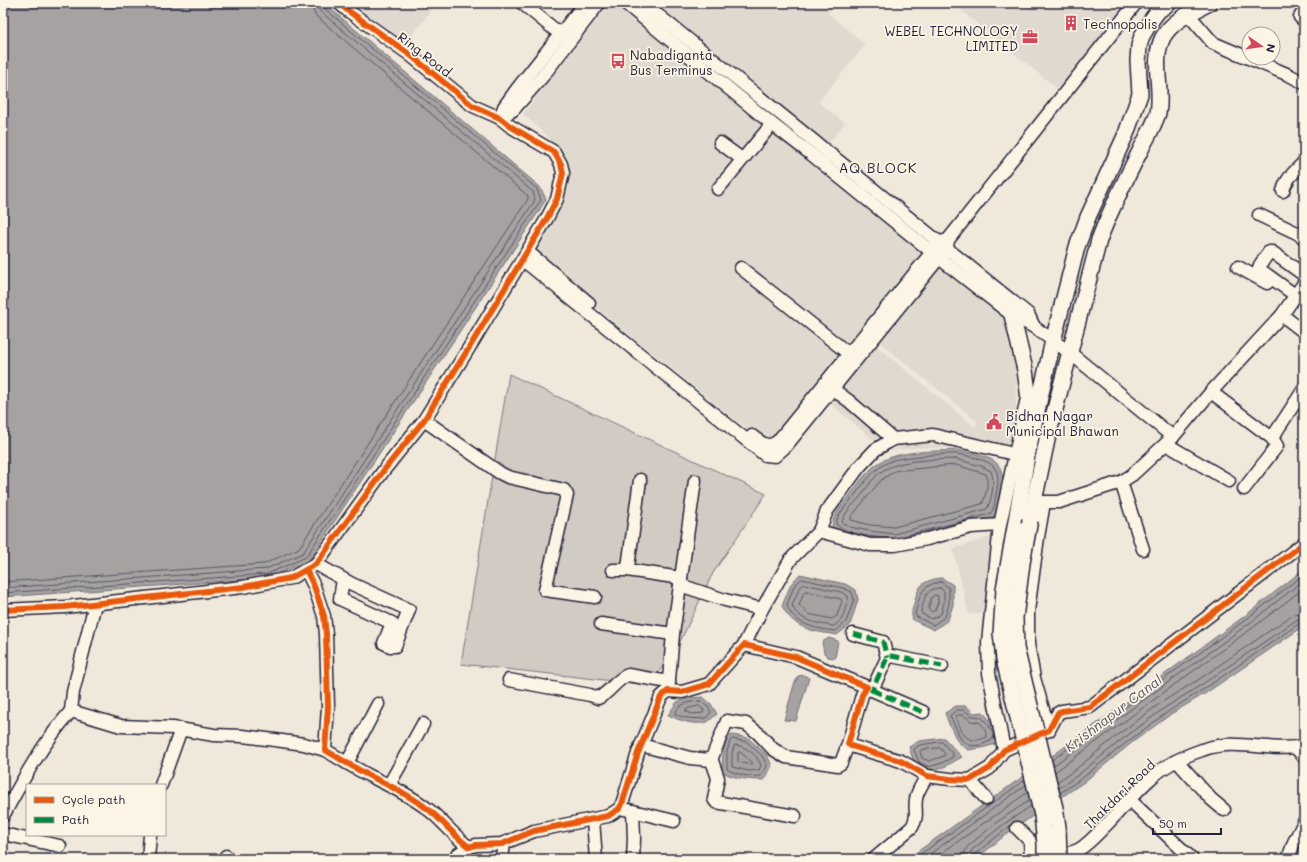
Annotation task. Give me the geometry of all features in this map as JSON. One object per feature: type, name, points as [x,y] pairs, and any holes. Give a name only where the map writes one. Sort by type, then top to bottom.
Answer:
[{"type":"main road","points":[[1045,859],[1045,837],[1042,815],[1004,659],[1001,633],[1004,589],[1028,450],[1053,341],[1082,231],[1126,134],[1140,94],[1138,61],[1139,46],[1142,36],[1158,11],[1169,3]]},
{"type":"main road","points":[[1059,859],[1058,827],[1055,808],[1016,648],[1015,618],[1022,563],[1030,520],[1039,503],[1046,440],[1094,256],[1104,225],[1158,113],[1158,50],[1160,43],[1172,25],[1188,14],[1209,3]]},
{"type":"main road","points":[[1012,316],[1025,370],[1033,430]]},
{"type":"street","name":"Ring Road","points":[[311,567],[384,470],[424,420],[525,256],[553,206],[564,173],[554,152],[510,126],[500,118],[473,106],[409,54],[339,3]]},
{"type":"street","points":[[522,3],[560,34]]},
{"type":"street","points":[[500,118],[504,107],[517,89],[585,3]]},
{"type":"street","points":[[500,118],[513,110],[542,77],[599,3]]},
{"type":"street","points":[[625,3],[935,255],[1012,316],[1034,327],[1069,352],[1170,441],[1228,481]]},
{"type":"street","points":[[643,3],[886,199],[945,243],[1028,314],[1034,327]]},
{"type":"street","points":[[525,256],[765,455],[772,457],[778,455],[828,386],[945,243],[1136,3]]},
{"type":"street","points":[[1304,11],[1300,17],[1304,21]]},
{"type":"street","points":[[1188,14],[1213,43],[1289,75],[1304,83]]},
{"type":"street","points":[[718,189],[772,124]]},
{"type":"street","points":[[797,143],[804,133]]},
{"type":"street","points":[[720,143],[742,159]]},
{"type":"street","points":[[1283,191],[1288,178],[1304,162]]},
{"type":"street","points":[[878,209],[886,199]]},
{"type":"street","points":[[1259,215],[1297,233],[1304,238]]},
{"type":"street","points":[[1293,298],[1259,269],[1260,265],[1269,252],[1272,252],[1304,275]]},
{"type":"street","points":[[1238,267],[1293,298]]},
{"type":"street","points":[[741,268],[852,356]]},
{"type":"street","points":[[1049,730],[1034,678],[1028,644],[1028,611],[1038,537],[1039,503],[1058,502],[1121,482],[1132,475],[1170,441],[1211,392],[1282,315],[1304,283]]},
{"type":"street","points":[[1282,315],[1304,332]]},
{"type":"street","points":[[828,386],[849,401],[893,439]]},
{"type":"street","points":[[1272,438],[1304,389]]},
{"type":"street","points":[[1004,750],[989,673],[988,642],[1000,525],[1028,392]]},
{"type":"street","points":[[1211,392],[1272,438],[1277,446],[1244,489]]},
{"type":"street","points":[[424,420],[508,477],[564,490],[567,495],[545,590],[595,596]]},
{"type":"street","points":[[510,680],[590,695],[598,698],[605,695],[623,677],[628,675],[682,692],[709,684],[744,645],[762,609],[791,559],[820,531],[827,511],[858,467],[875,450],[893,439],[933,435],[1014,454]]},
{"type":"street","points":[[627,570],[640,480]]},
{"type":"street","points":[[454,859],[457,855],[469,847],[504,843],[534,831],[608,816],[620,808],[657,707],[661,697],[668,687],[673,634],[695,481]]},
{"type":"street","points":[[1121,482],[1143,549]]},
{"type":"street","points":[[820,531],[870,545],[895,546],[971,527],[1000,525]]},
{"type":"street","points":[[848,744],[901,761],[927,776],[970,780],[990,768],[1004,750],[1049,730],[1058,713],[1062,711],[1090,707],[1304,543]]},
{"type":"street","points":[[311,567],[324,616],[326,634],[328,708],[325,750]]},
{"type":"street","points":[[3,610],[65,607],[243,587],[291,578],[311,567],[343,579],[410,610],[395,646],[390,646],[384,643],[392,623],[340,599],[343,579]]},
{"type":"street","points":[[613,570],[627,570],[680,582],[725,600],[762,609]]},
{"type":"street","points":[[3,816],[27,771],[60,723],[71,711],[75,685],[95,604]]},
{"type":"street","points":[[601,624],[673,634]]},
{"type":"street","points":[[854,634],[882,642],[887,658]]},
{"type":"street","points":[[744,645],[796,657],[923,712]]},
{"type":"street","points":[[795,816],[716,802],[714,799],[718,778],[711,758],[727,721],[746,724],[758,733],[773,749],[786,757],[838,765],[841,763],[848,744],[862,694],[869,689],[887,658],[891,656],[942,666]]},
{"type":"street","points":[[347,763],[378,704]]},
{"type":"street","points":[[71,711],[120,726],[181,729],[214,735],[242,736],[304,744],[325,750],[400,791],[428,809],[469,847]]},
{"type":"street","points":[[389,785],[423,724]]},
{"type":"street","points":[[161,784],[181,729]]},
{"type":"street","points":[[642,745],[690,758],[711,760],[711,758]]},
{"type":"street","name":"Thakdari Road","points":[[1048,859],[1079,856],[1152,777],[1177,761],[1203,749],[1223,745],[1300,747]]},
{"type":"street","points":[[1300,747],[1304,757]]},
{"type":"street","points":[[1177,761],[1206,794],[1224,810]]},
{"type":"street","points":[[874,859],[912,827],[916,821],[916,798],[927,776]]},
{"type":"street","points":[[970,780],[986,799]]},
{"type":"street","points":[[1130,800],[1192,859]]},
{"type":"street","points":[[620,808],[674,821]]},
{"type":"street","points":[[633,811],[634,859]]},
{"type":"street","points":[[593,820],[596,859]]},
{"type":"street","points":[[1288,859],[1294,842],[1304,822]]},
{"type":"street","points":[[1017,828],[1030,841],[1031,859]]},
{"type":"street","points":[[3,834],[60,846]]},
{"type":"street","points":[[148,859],[150,836]]},
{"type":"street","points":[[502,859],[504,843]]},
{"type":"shaded area","points":[[353,3],[437,3],[404,45]]},
{"type":"shaded area","points":[[606,3],[630,3],[934,250],[769,447],[531,255],[562,203],[568,185],[567,166],[563,155],[548,137],[523,114]]},
{"type":"shaded area","points":[[639,3],[835,3],[828,13],[865,45],[818,102],[845,123],[821,152]]},
{"type":"shaded area","points":[[952,3],[1131,3],[1059,90]]},
{"type":"shaded area","points":[[938,255],[1009,309],[1011,345],[1016,374],[1016,422],[1007,454],[958,448],[917,448],[887,451],[825,399],[869,340],[975,427],[978,422],[872,336]]},
{"type":"shaded area","points":[[509,374],[766,494],[713,573],[678,646],[649,685],[461,664]]},
{"type":"shaded area","points":[[996,535],[987,613],[969,614],[953,549]]},
{"type":"water","points":[[3,3],[324,3],[540,187],[546,199],[537,214],[309,560],[268,578],[3,597]]},
{"type":"water","points":[[957,450],[986,457],[999,466],[1002,477],[1002,490],[996,515],[992,518],[895,543],[867,540],[837,531],[832,527],[834,518],[841,506],[865,475],[879,463],[889,458],[911,453]]},
{"type":"water","name":"Krishnapur Canal","points":[[1304,569],[1304,626],[1206,693],[1171,714],[1129,745],[1084,782],[1009,832],[976,859],[907,859],[1073,741],[1246,615]]},
{"type":"water","points":[[800,574],[845,584],[856,590],[858,600],[850,625],[837,635],[805,628],[799,625],[787,614],[782,606],[791,584]]},
{"type":"water","points":[[942,578],[953,585],[953,605],[948,620],[934,630],[913,620],[912,610],[919,588],[925,582]]},
{"type":"water","points":[[829,638],[838,641],[835,658],[828,657],[824,653],[822,642]]},
{"type":"water","points":[[804,675],[809,678],[796,721],[784,720],[798,676]]},
{"type":"water","points":[[703,697],[711,704],[717,714],[708,721],[702,723],[692,723],[668,715],[677,702],[691,698]]},
{"type":"water","points":[[956,706],[966,706],[974,713],[983,712],[991,722],[998,736],[995,744],[968,750],[958,742],[945,713]]},
{"type":"water","points":[[733,735],[748,738],[767,755],[772,766],[764,780],[743,779],[722,772],[723,752],[726,737]]},
{"type":"water","points":[[944,738],[962,757],[944,767],[928,771],[915,765],[909,747],[919,741]]},
{"type":"marked path","points":[[853,634],[883,642],[887,658]]},
{"type":"marked path","points":[[867,687],[872,690],[887,658],[891,656],[942,666]]},
{"type":"marked path","points":[[872,690],[923,712]]},
{"type":"cycle path","points":[[3,610],[65,607],[243,587],[291,578],[316,564],[384,470],[424,420],[546,220],[557,199],[563,173],[561,164],[554,152],[510,126],[500,118],[473,106],[409,54],[339,3]]},
{"type":"cycle path","points":[[306,570],[314,586],[324,616],[326,634],[328,707],[325,750],[362,772],[407,795],[422,805],[434,814],[469,847],[476,845],[502,844],[534,831],[608,816],[619,809],[622,804],[638,753],[661,697],[668,691],[682,692],[709,684],[744,645],[796,657],[867,687],[862,695],[848,744],[851,746],[901,761],[927,776],[970,780],[990,768],[1004,750],[1049,730],[1058,713],[1062,711],[1090,707],[1304,543]]},
{"type":"place","name":"Technopolis","points":[[1071,23]]},
{"type":"place","name":"WEBEL TECHNOLOGY LIMITED","points":[[1030,37]]},
{"type":"place","name":"Nabadiganta Bus Terminus","points":[[618,61]]},
{"type":"place","name":"Bidhan Nagar Municipal Bhawan","points":[[994,422]]},
{"type":"district","name":"AQ BLOCK","points":[[878,167]]}]
